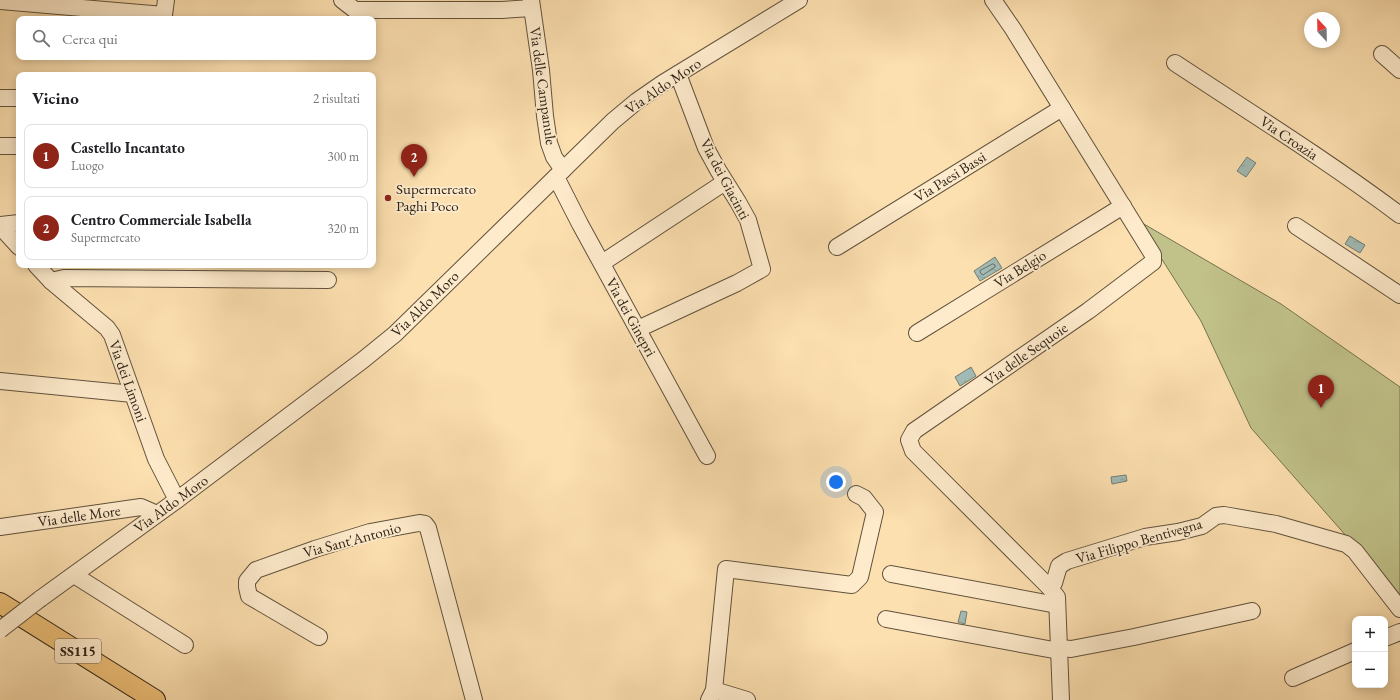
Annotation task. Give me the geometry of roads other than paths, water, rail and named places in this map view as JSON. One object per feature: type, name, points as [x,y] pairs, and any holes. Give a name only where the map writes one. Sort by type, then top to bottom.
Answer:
[{"type":"main road","name":"SS115","points":[[0,603],[155,700]]},
{"type":"street","points":[[0,1],[164,15],[166,0]]},
{"type":"street","points":[[342,0],[355,10],[501,10],[532,4]]},
{"type":"street","name":"Via Aldo Moro","points":[[0,630],[40,599],[177,500],[363,360],[395,334],[613,121],[637,101],[678,74],[799,0]]},
{"type":"street","name":"Via delle Sequoie","points":[[993,0],[1123,206],[1152,255],[1153,262],[1088,311],[914,431],[909,440],[913,451],[1049,587],[1057,597],[1061,700]]},
{"type":"street","name":"Via delle Campanule","points":[[532,4],[549,143],[559,174]]},
{"type":"street","points":[[1382,54],[1400,70]]},
{"type":"street","name":"Via Croazia","points":[[1175,63],[1282,133],[1400,216]]},
{"type":"street","name":"Via dei Giacinti","points":[[638,329],[737,283],[762,269],[748,220],[706,148],[678,74]]},
{"type":"street","points":[[0,98],[16,98]]},
{"type":"street","name":"Via Paesi Bassi","points":[[837,247],[1062,108]]},
{"type":"street","points":[[0,146],[16,146]]},
{"type":"street","name":"Via dei Ginepri","points":[[559,174],[602,263],[708,456]]},
{"type":"street","points":[[602,263],[725,182]]},
{"type":"street","name":"Via Belgio","points":[[917,333],[1123,206]]},
{"type":"street","points":[[0,226],[16,223]]},
{"type":"street","points":[[0,226],[16,244]]},
{"type":"street","points":[[1296,226],[1400,295]]},
{"type":"street","name":"Via dei Limoni","points":[[39,268],[51,281],[107,328],[112,335],[156,459],[177,500]]},
{"type":"street","points":[[51,281],[64,278],[328,280]]},
{"type":"street","points":[[0,381],[133,394]]},
{"type":"street","points":[[748,700],[712,695],[726,569],[852,585],[860,577],[875,512],[864,498],[856,494]]},
{"type":"street","name":"Via delle More","points":[[0,527],[141,506],[157,514]]},
{"type":"street","name":"Via Filippo Bentivegna","points":[[1049,587],[1054,583],[1059,566],[1067,562],[1145,537],[1178,532],[1202,526],[1216,516],[1224,515],[1276,524],[1346,544],[1355,551],[1400,609]]},
{"type":"street","name":"Via Sant'Antonio","points":[[319,637],[249,596],[247,581],[256,570],[315,549],[370,532],[419,523],[425,524],[428,528],[474,700]]},
{"type":"street","points":[[891,574],[1057,605]]},
{"type":"street","points":[[74,575],[185,645]]},
{"type":"street","points":[[886,619],[1059,650],[1134,637],[1252,611]]},
{"type":"street","points":[[1388,637],[1400,632]]},
{"type":"street","points":[[1293,678],[1353,652]]},
{"type":"water","points":[[1247,157],[1256,163],[1246,177],[1237,171]]},
{"type":"water","points":[[1350,236],[1365,245],[1360,253],[1345,244]]},
{"type":"water","points":[[995,257],[1002,268],[980,281],[974,271]]},
{"type":"water","points":[[971,367],[976,376],[960,386],[955,377]]},
{"type":"water","points":[[1126,475],[1127,481],[1112,484],[1111,477]]},
{"type":"water","points":[[961,611],[967,612],[965,624],[958,622]]},
{"type":"place","name":"Centro Commerciale Isabella","points":[[414,177]]},
{"type":"place","name":"Supermercato Paghi Poco","points":[[388,198]]},
{"type":"place","name":"Castello Incantato","points":[[1321,408]]}]
